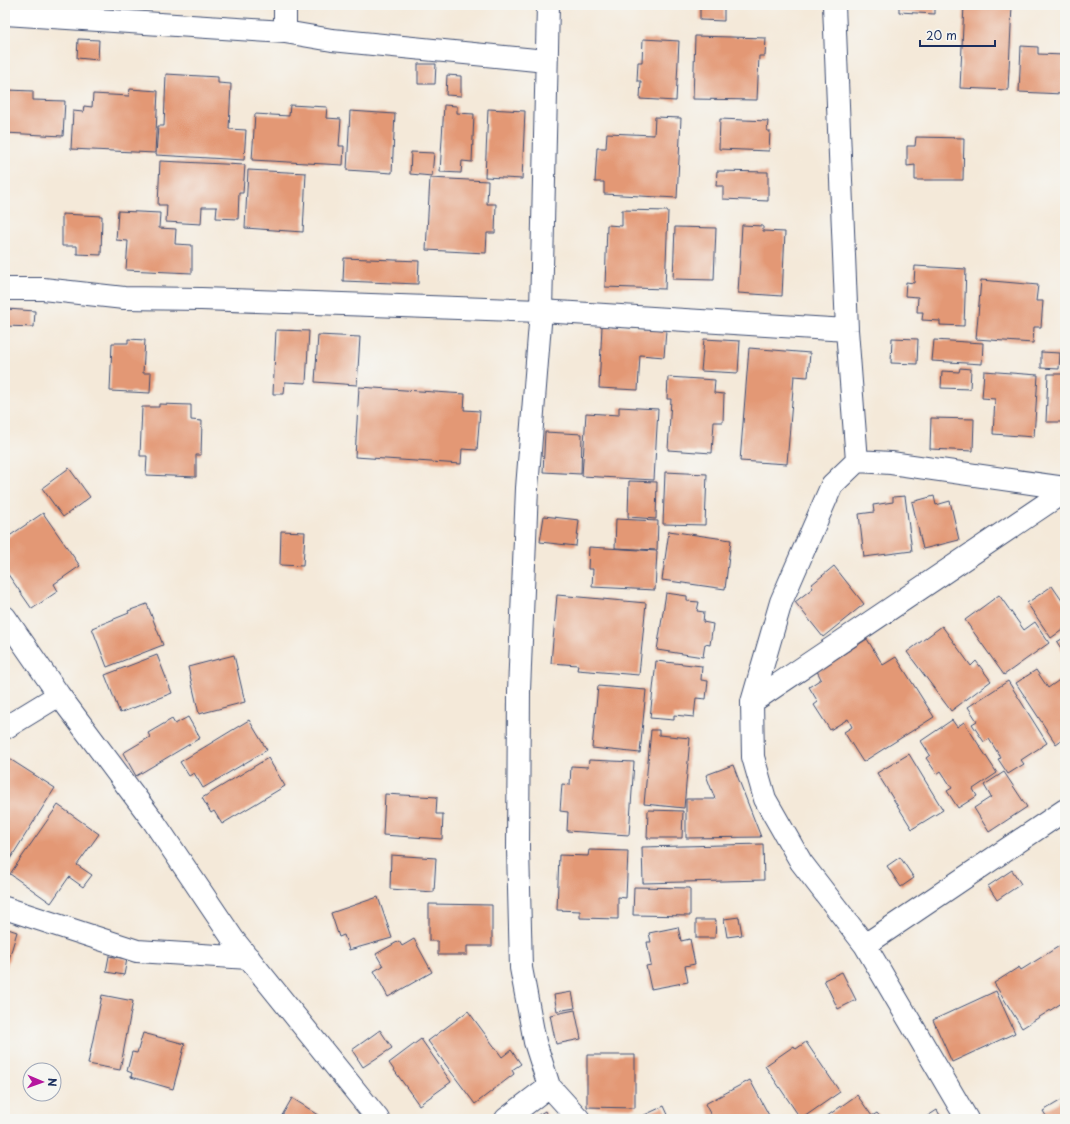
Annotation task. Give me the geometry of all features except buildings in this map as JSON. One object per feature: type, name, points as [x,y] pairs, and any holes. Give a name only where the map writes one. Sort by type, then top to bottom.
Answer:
[{"type":"street","points":[[285,5],[285,32]]},
{"type":"street","points":[[548,5],[541,311],[527,496],[519,691],[518,849],[521,968],[535,1042],[549,1086],[579,1119]]},
{"type":"street","points":[[834,5],[847,330],[857,461]]},
{"type":"street","points":[[17,11],[285,32],[332,40],[546,61]]},
{"type":"street","points":[[5,289],[43,289],[124,298],[201,298],[541,311],[847,330]]},
{"type":"street","points":[[967,1119],[865,945],[801,862],[765,799],[752,757],[752,702],[781,602],[814,526],[832,485],[857,461],[891,463],[1065,488]]},
{"type":"street","points":[[752,702],[1065,491]]},
{"type":"street","points":[[5,618],[59,695],[154,822],[233,939],[378,1119]]},
{"type":"street","points":[[5,728],[59,695]]},
{"type":"street","points":[[865,945],[1065,810]]},
{"type":"street","points":[[5,908],[137,951],[248,958]]},
{"type":"street","points":[[506,1119],[549,1086]]}]
